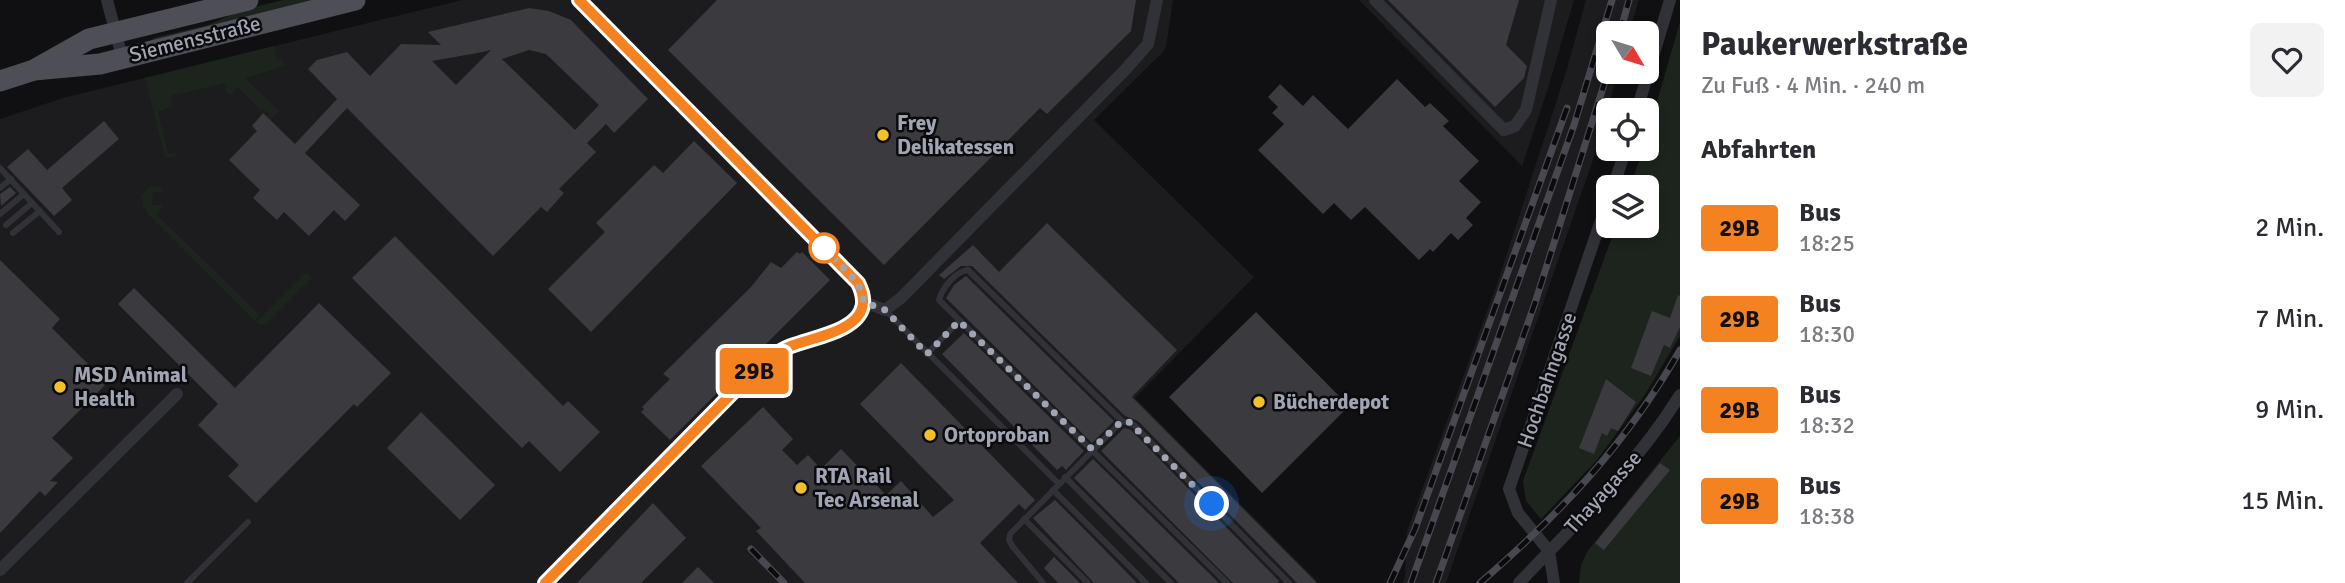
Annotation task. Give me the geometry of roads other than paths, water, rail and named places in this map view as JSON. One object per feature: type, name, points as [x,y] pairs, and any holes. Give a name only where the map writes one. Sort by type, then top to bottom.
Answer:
[{"type":"main road","name":"Siemensstraße","points":[[0,81],[34,70],[89,39],[248,0]]},
{"type":"main road","name":"Siemensstraße","points":[[34,70],[100,64],[355,0]]},
{"type":"street","points":[[107,0],[122,57]]},
{"type":"street","points":[[545,583],[755,370],[770,357],[789,347],[849,325],[859,315],[864,302],[858,283],[579,0]]},
{"type":"street","points":[[864,302],[885,310],[901,298],[1125,71],[1148,44],[1157,0]]},
{"type":"street","points":[[1375,0],[1504,130],[1516,126],[1526,110],[1551,0]]},
{"type":"street","points":[[1641,98],[1670,0]]},
{"type":"street","name":"Hochbahngasse","points":[[1549,551],[1518,513],[1509,489],[1596,235]]},
{"type":"street","points":[[0,570],[177,394]]},
{"type":"street","name":"Thayagasse","points":[[1519,583],[1626,470],[1680,395]]},
{"type":"street","points":[[1549,551],[1555,583]]},
{"type":"lane","points":[[1,170],[59,232]]},
{"type":"lane","points":[[0,188],[11,179]]},
{"type":"lane","points":[[0,214],[24,194]]},
{"type":"lane","points":[[6,225],[32,203]]},
{"type":"lane","points":[[13,233],[40,211]]},
{"type":"lane","points":[[1227,583],[939,300],[939,296],[960,271],[968,270],[1122,421],[1134,425],[1289,583]]},
{"type":"lane","points":[[885,310],[1146,583]]},
{"type":"lane","points":[[927,354],[959,321]]},
{"type":"lane","points":[[1043,583],[1009,540],[1010,534],[1122,421]]},
{"type":"lane","points":[[1065,477],[1171,583]]},
{"type":"lane","points":[[1024,520],[1088,583]]},
{"type":"lane","points":[[187,583],[248,522]]},
{"type":"railway","points":[[1411,583],[1574,125],[1612,0]]},
{"type":"railway","points":[[1623,21],[1629,0]]},
{"type":"railway","points":[[1436,583],[1535,303],[1604,84]]},
{"type":"railway","points":[[1390,583],[1415,529],[1567,108]]},
{"type":"railway","points":[[1480,583],[1565,503],[1615,446],[1660,384],[1680,350]]},
{"type":"railway","points":[[751,549],[784,583]]},
{"type":"place","name":"Frey Delikatessen","points":[[883,135]]},
{"type":"place","name":"MSD Animal Health","points":[[60,387]]},
{"type":"place","name":"Bücherdepot","points":[[1259,402]]},
{"type":"place","name":"Ortoproban","points":[[930,435]]},
{"type":"place","name":"RTA Rail Tec Arsenal","points":[[801,488]]}]
